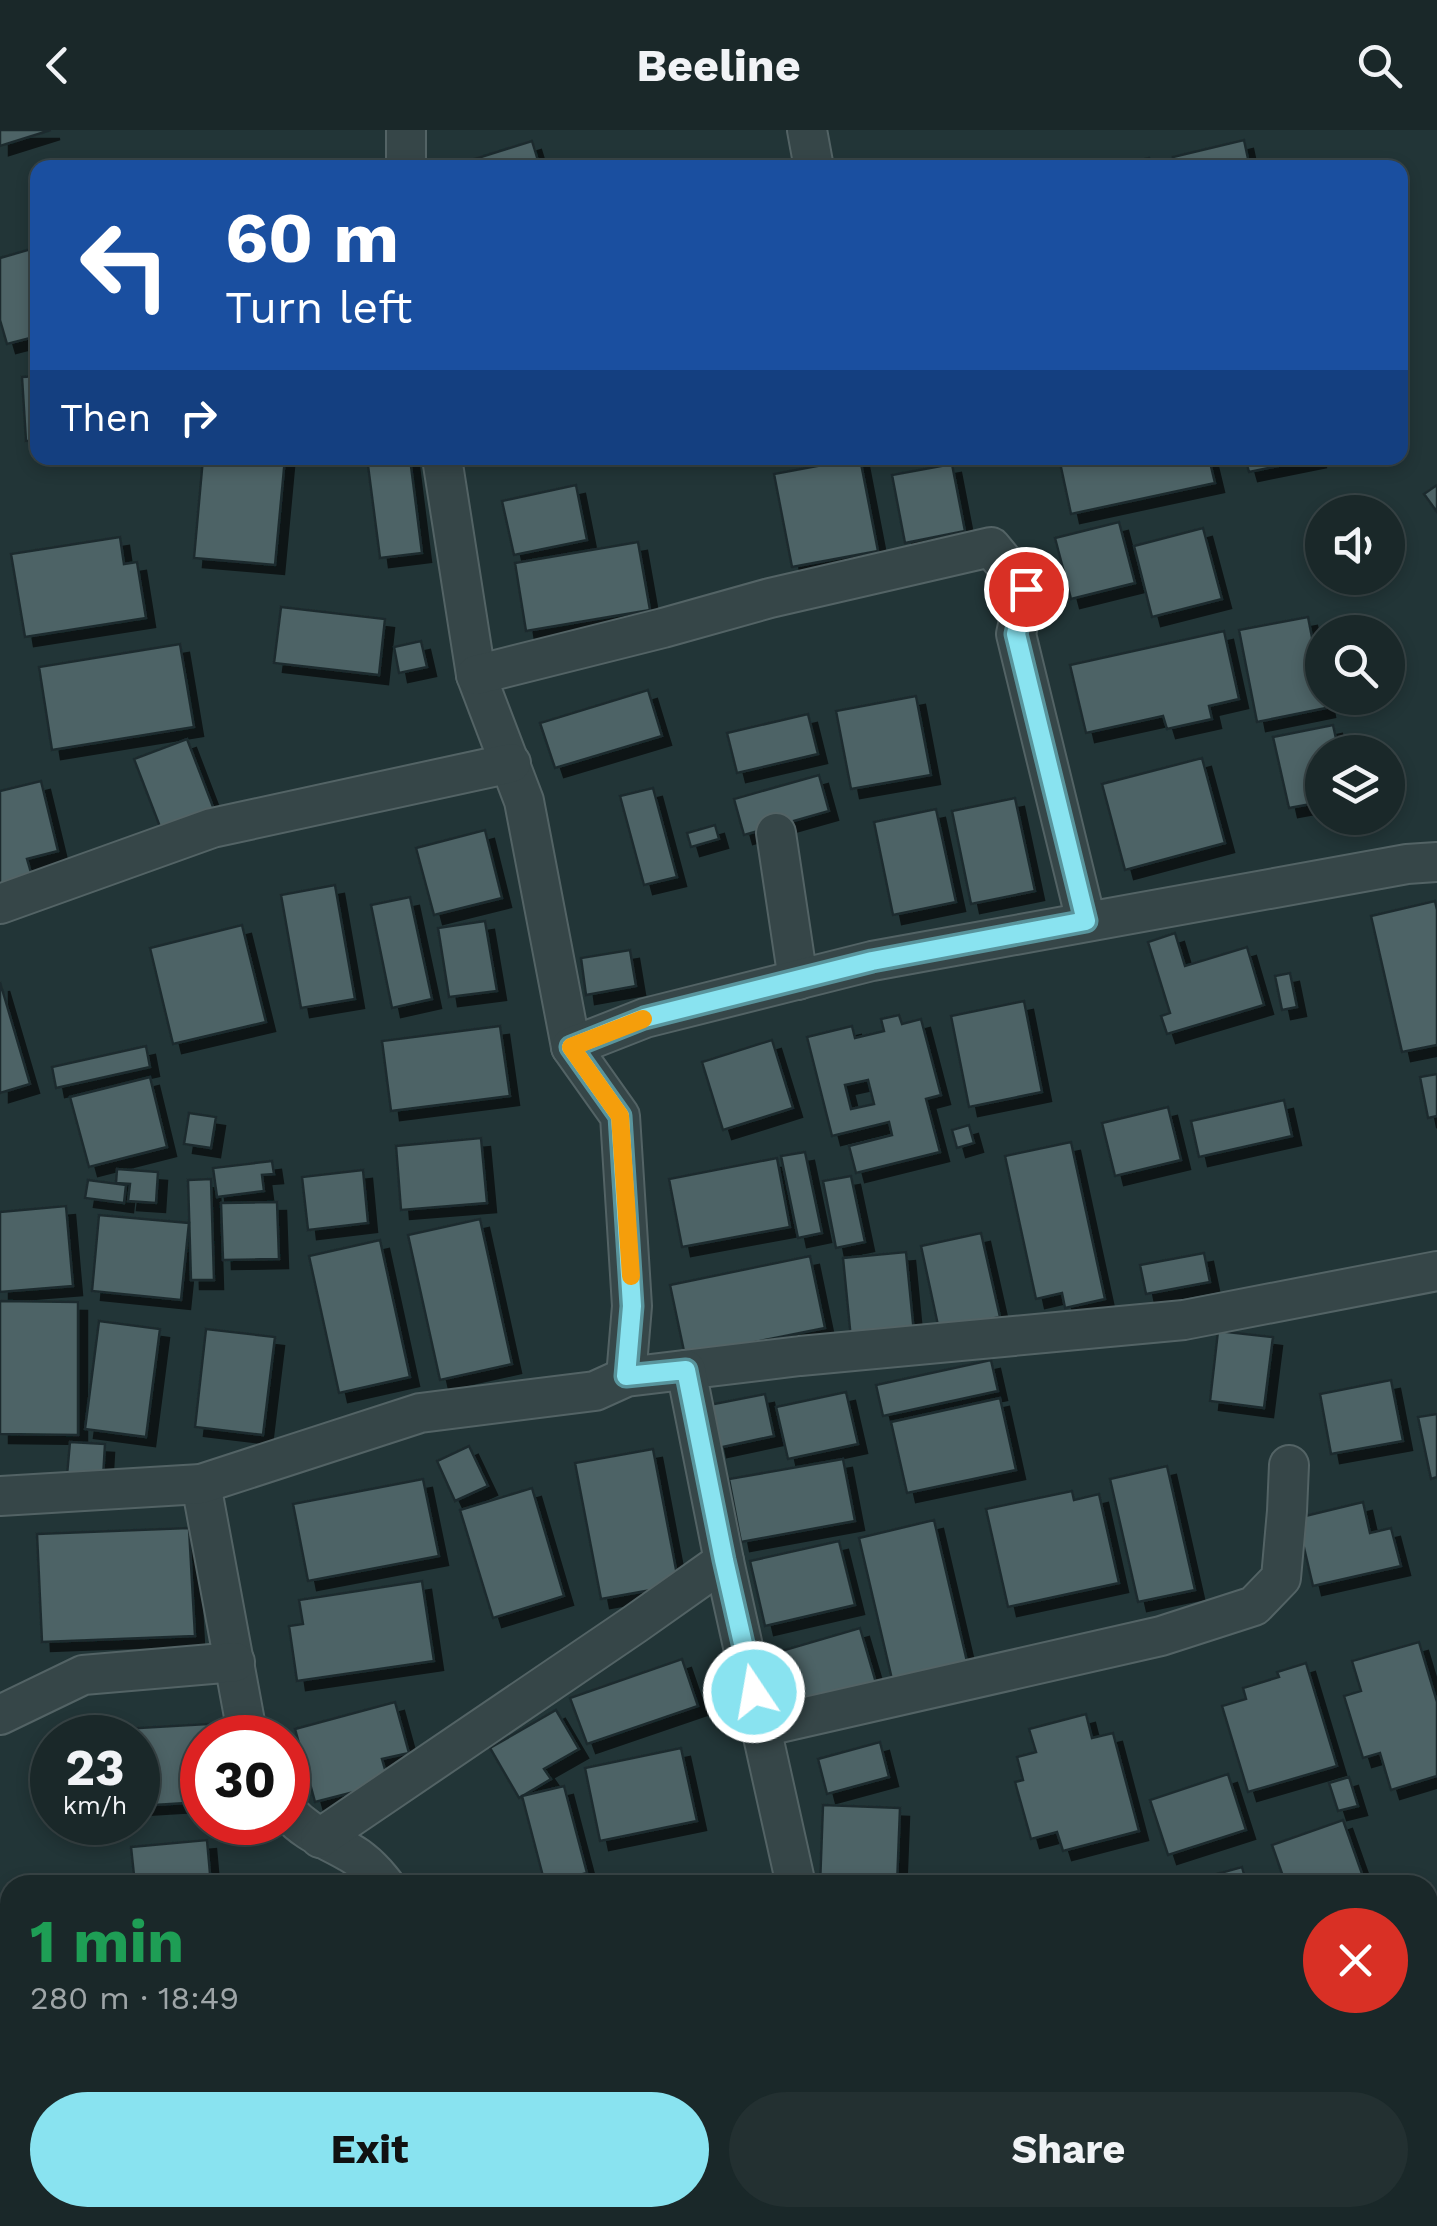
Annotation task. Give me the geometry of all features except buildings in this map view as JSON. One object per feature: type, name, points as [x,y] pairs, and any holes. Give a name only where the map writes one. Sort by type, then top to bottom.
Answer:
[{"type":"street","points":[[406,130],[406,160]]},
{"type":"street","points":[[808,130],[813,160]]},
{"type":"street","points":[[450,465],[476,675],[524,801],[571,1047],[620,1116],[632,1306],[626,1376]]},
{"type":"street","points":[[476,675],[770,598],[990,547],[1026,589],[1016,634],[1086,921]]},
{"type":"street","points":[[0,904],[212,828],[511,763]]},
{"type":"street","points":[[776,833],[798,980]]},
{"type":"street","points":[[571,1047],[644,1018],[872,961],[1408,864],[1437,862]]},
{"type":"street","points":[[0,1496],[201,1484],[420,1412],[596,1391],[626,1376],[1184,1320],[1437,1271]]},
{"type":"street","points":[[686,1370],[794,1875]]},
{"type":"street","points":[[762,1727],[1161,1636],[1254,1606],[1281,1578],[1289,1465]]},
{"type":"street","points":[[201,1484],[244,1715]]},
{"type":"street","points":[[320,1838],[724,1560]]},
{"type":"street","points":[[0,1716],[82,1675],[235,1662]]},
{"type":"street","points":[[310,1830],[350,1852],[377,1875]]},
{"type":"slow traffic","points":[[631,1276],[620,1116],[571,1047],[643,1019]]},
{"type":"route","points":[[754,1692],[686,1370],[626,1376],[632,1306],[620,1116],[571,1047],[644,1018],[872,961],[1086,921],[1016,634],[1026,589]]}]
